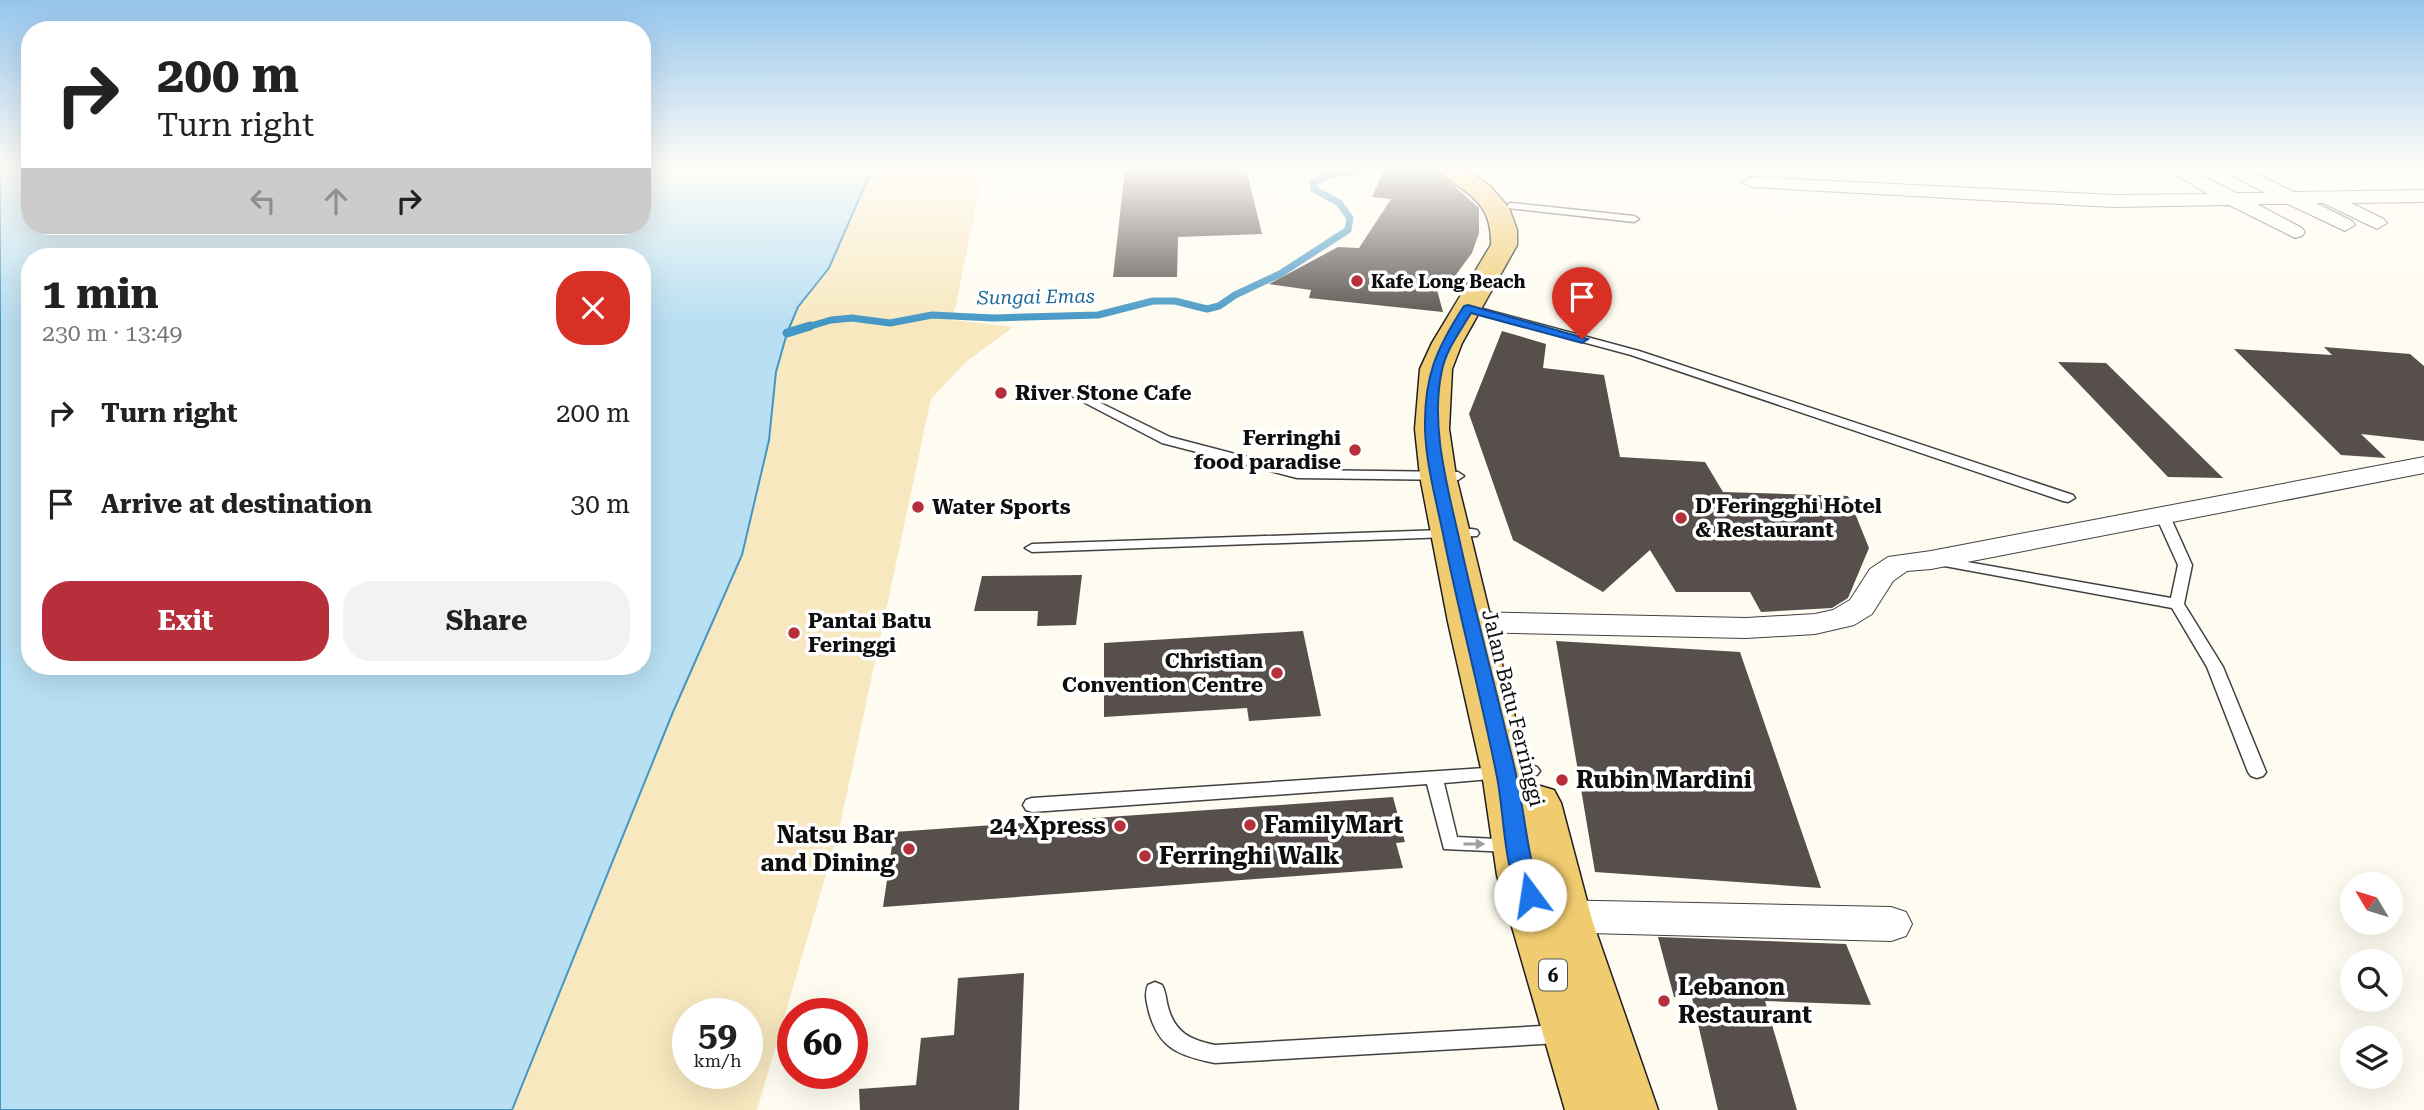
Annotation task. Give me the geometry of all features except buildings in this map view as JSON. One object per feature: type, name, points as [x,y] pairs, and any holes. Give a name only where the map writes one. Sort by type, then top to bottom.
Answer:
[{"type":"main road","name":"Jalan Batu Ferringgi","points":[[1517,221],[1521,226],[1518,245],[1475,310],[1453,372],[1448,476],[1519,772],[1550,873],[1550,916]]},
{"type":"main road","name":"Jalan Batu Ferringgi","points":[[1519,772],[1518,845],[1523,875],[1550,916],[1585,1032],[1595,1110]]},
{"type":"main road","name":"Jalan Batu Ferringgi","points":[[1585,1032],[1628,1110]]},
{"type":"street","points":[[2274,221],[2295,232]]},
{"type":"street","points":[[2336,221],[2345,225]]},
{"type":"street","points":[[2373,221],[2377,223]]},
{"type":"street","points":[[1481,621],[1746,628],[1815,624],[1843,618],[1861,607],[1881,575],[1899,564],[2424,465]]},
{"type":"street","points":[[1550,916],[1891,924]]},
{"type":"lane","points":[[1475,310],[1635,354],[2068,498]]},
{"type":"lane","points":[[1070,391],[1166,440],[1297,474],[1448,476]]},
{"type":"lane","points":[[2162,514],[2185,565],[2177,604],[2215,667],[2256,772]]},
{"type":"lane","points":[[1032,548],[1462,533]]},
{"type":"lane","points":[[1931,560],[2177,604]]},
{"type":"lane","points":[[1032,805],[1519,772]]},
{"type":"lane","points":[[1434,778],[1450,844],[1518,845]]},
{"type":"lane","points":[[1155,991],[1166,1032],[1187,1049],[1215,1054],[1585,1032]]},
{"type":"sand","name":"Pantai Batu Feringgi","points":[[850,221],[973,221],[951,320],[1013,327],[967,361],[931,399],[839,830],[790,998],[777,998],[777,1042],[757,1110],[512,1110],[673,712],[742,555],[769,440],[776,372],[798,307],[829,268]]},
{"type":"water","points":[[0,221],[21,221],[21,235],[651,235],[651,221],[850,221],[829,268],[798,307],[787,333],[776,372],[769,440],[742,555],[673,712],[512,1110],[0,1110]]},
{"type":"waterway","name":"Sungai Emas","points":[[804,328],[831,320],[852,318],[890,323],[932,315],[993,318],[1098,315],[1153,301],[1175,301],[1207,309],[1219,306],[1235,295],[1280,274],[1348,230],[1350,221]]},
{"type":"waterway","name":"Sungai Emas","points":[[787,333],[810,326]]},
{"type":"place","name":"Kafe Long Beach","points":[[1357,281]]},
{"type":"place","name":"River Stone Cafe","points":[[1001,393]]},
{"type":"place","name":"Ferringhi food paradise","points":[[1355,450]]},
{"type":"place","name":"Water Sports","points":[[918,507]]},
{"type":"place","name":"D'Feringghi Hotel & Restaurant","points":[[1681,518]]},
{"type":"place","name":"Pantai Batu Feringgi","points":[[794,633]]},
{"type":"place","name":"Christian Convention Centre","points":[[1277,673]]},
{"type":"place","name":"Rubin Mardini","points":[[1562,780]]},
{"type":"place","name":"FamilyMart","points":[[1250,825]]},
{"type":"place","name":"24 Xpress","points":[[1120,826]]},
{"type":"place","name":"Natsu Bar and Dining","points":[[909,849]]},
{"type":"place","name":"Ferringhi Walk","points":[[1145,856]]},
{"type":"place","name":"Lebanon Restaurant","points":[[1664,1001]]},
{"type":"route","points":[[1530,895],[1523,875],[1506,773],[1469,622],[1438,477],[1432,429],[1436,369],[1447,343],[1468,309],[1582,339]]}]
